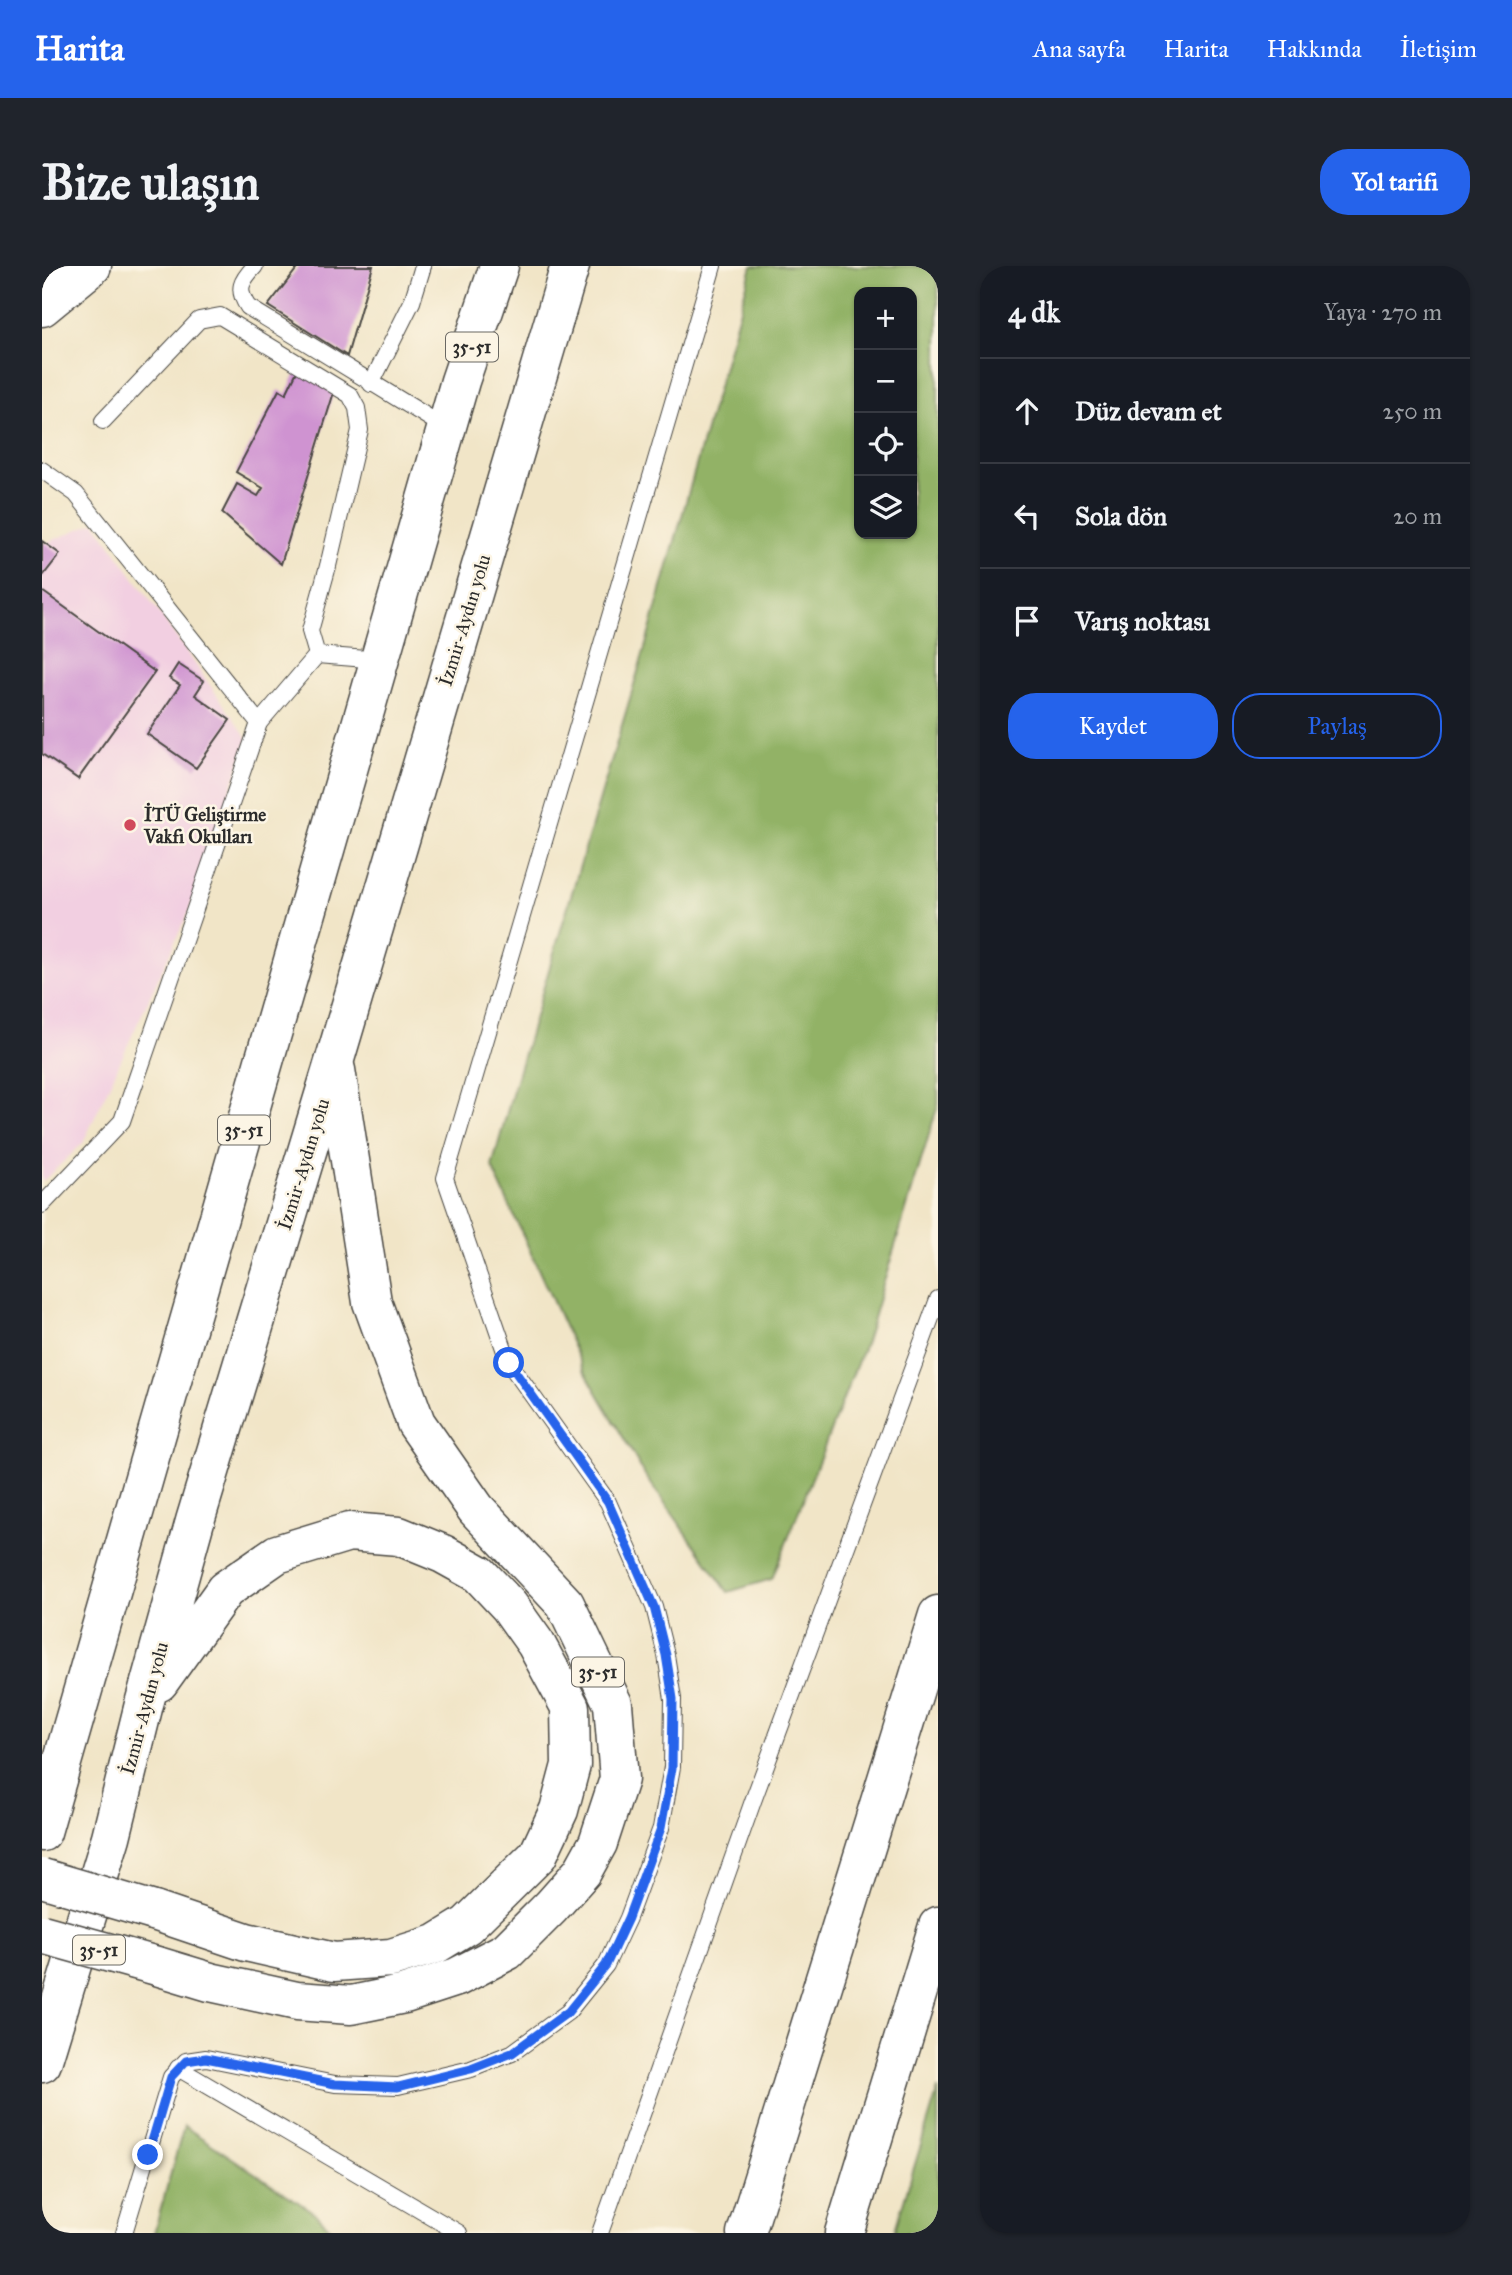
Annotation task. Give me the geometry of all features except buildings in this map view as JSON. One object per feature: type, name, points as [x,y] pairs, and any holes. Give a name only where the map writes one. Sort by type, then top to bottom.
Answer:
[{"type":"main road","points":[[42,282],[57,266]]},
{"type":"main road","points":[[42,307],[92,266]]},
{"type":"main road","name":"35-51","points":[[42,1832],[460,380],[499,266]]},
{"type":"main road","name":"İzmir-Aydın yolu","points":[[42,2063],[111,1837],[144,1704],[199,1508],[570,266]]},
{"type":"main road","name":"35-51","points":[[42,1934],[210,1982],[297,2001],[351,2005],[405,1994],[457,1977],[507,1951],[551,1908],[582,1872],[598,1843],[620,1779],[613,1704],[565,1604],[476,1509],[416,1423],[372,1302],[335,1059]]},
{"type":"main road","points":[[42,1878],[154,1910],[246,1942],[334,1962],[391,1958],[436,1944],[467,1925],[538,1855],[559,1810],[571,1765],[570,1707],[536,1644],[509,1606],[479,1574],[443,1554],[399,1536],[349,1532],[277,1554],[225,1590],[144,1704]]},
{"type":"main road","points":[[746,2233],[938,1615]]},
{"type":"main road","points":[[844,2233],[938,1926]]},
{"type":"lane","points":[[255,266],[240,287],[242,298],[248,307],[446,428]]},
{"type":"lane","points":[[371,384],[412,302],[423,266]]},
{"type":"lane","points":[[124,2233],[171,2077],[178,2067],[186,2061],[206,2058],[335,2084],[398,2087],[471,2069],[512,2053],[568,2012],[606,1965],[628,1918],[661,1828],[672,1768],[673,1710],[666,1655],[654,1607],[608,1502],[509,1363],[445,1178],[713,266]]},
{"type":"lane","points":[[103,421],[199,320],[220,316],[350,395],[357,408],[360,430],[310,631],[317,655]]},
{"type":"lane","points":[[42,470],[76,494],[259,723]]},
{"type":"lane","points":[[317,655],[379,660]]},
{"type":"lane","points":[[42,1205],[122,1121],[259,723],[317,655]]},
{"type":"lane","points":[[600,2233],[753,1801],[938,1299]]},
{"type":"lane","points":[[178,2067],[459,2233]]},
{"type":"shaded area","name":"İTÜ Geliştirme Vakfı Okulları","points":[[95,522],[248,739],[189,911],[83,1143],[42,1182],[42,545]]},
{"type":"green space","points":[[752,266],[938,266],[938,1105],[866,1341],[772,1579],[728,1592],[645,1475],[584,1370],[492,1167],[645,648]]},
{"type":"green space","points":[[938,2089],[938,2233],[894,2233]]},
{"type":"green space","points":[[184,2126],[316,2214],[335,2233],[154,2233]]},
{"type":"place","name":"İTÜ Geliştirme Vakfı Okulları","points":[[130,825]]},
{"type":"route","points":[[148,2155],[171,2077],[186,2061],[206,2058],[335,2084],[398,2087],[471,2069],[512,2053],[568,2012],[606,1965],[628,1918],[661,1828],[672,1768],[673,1699],[666,1655],[654,1607],[608,1502],[509,1363]]}]
